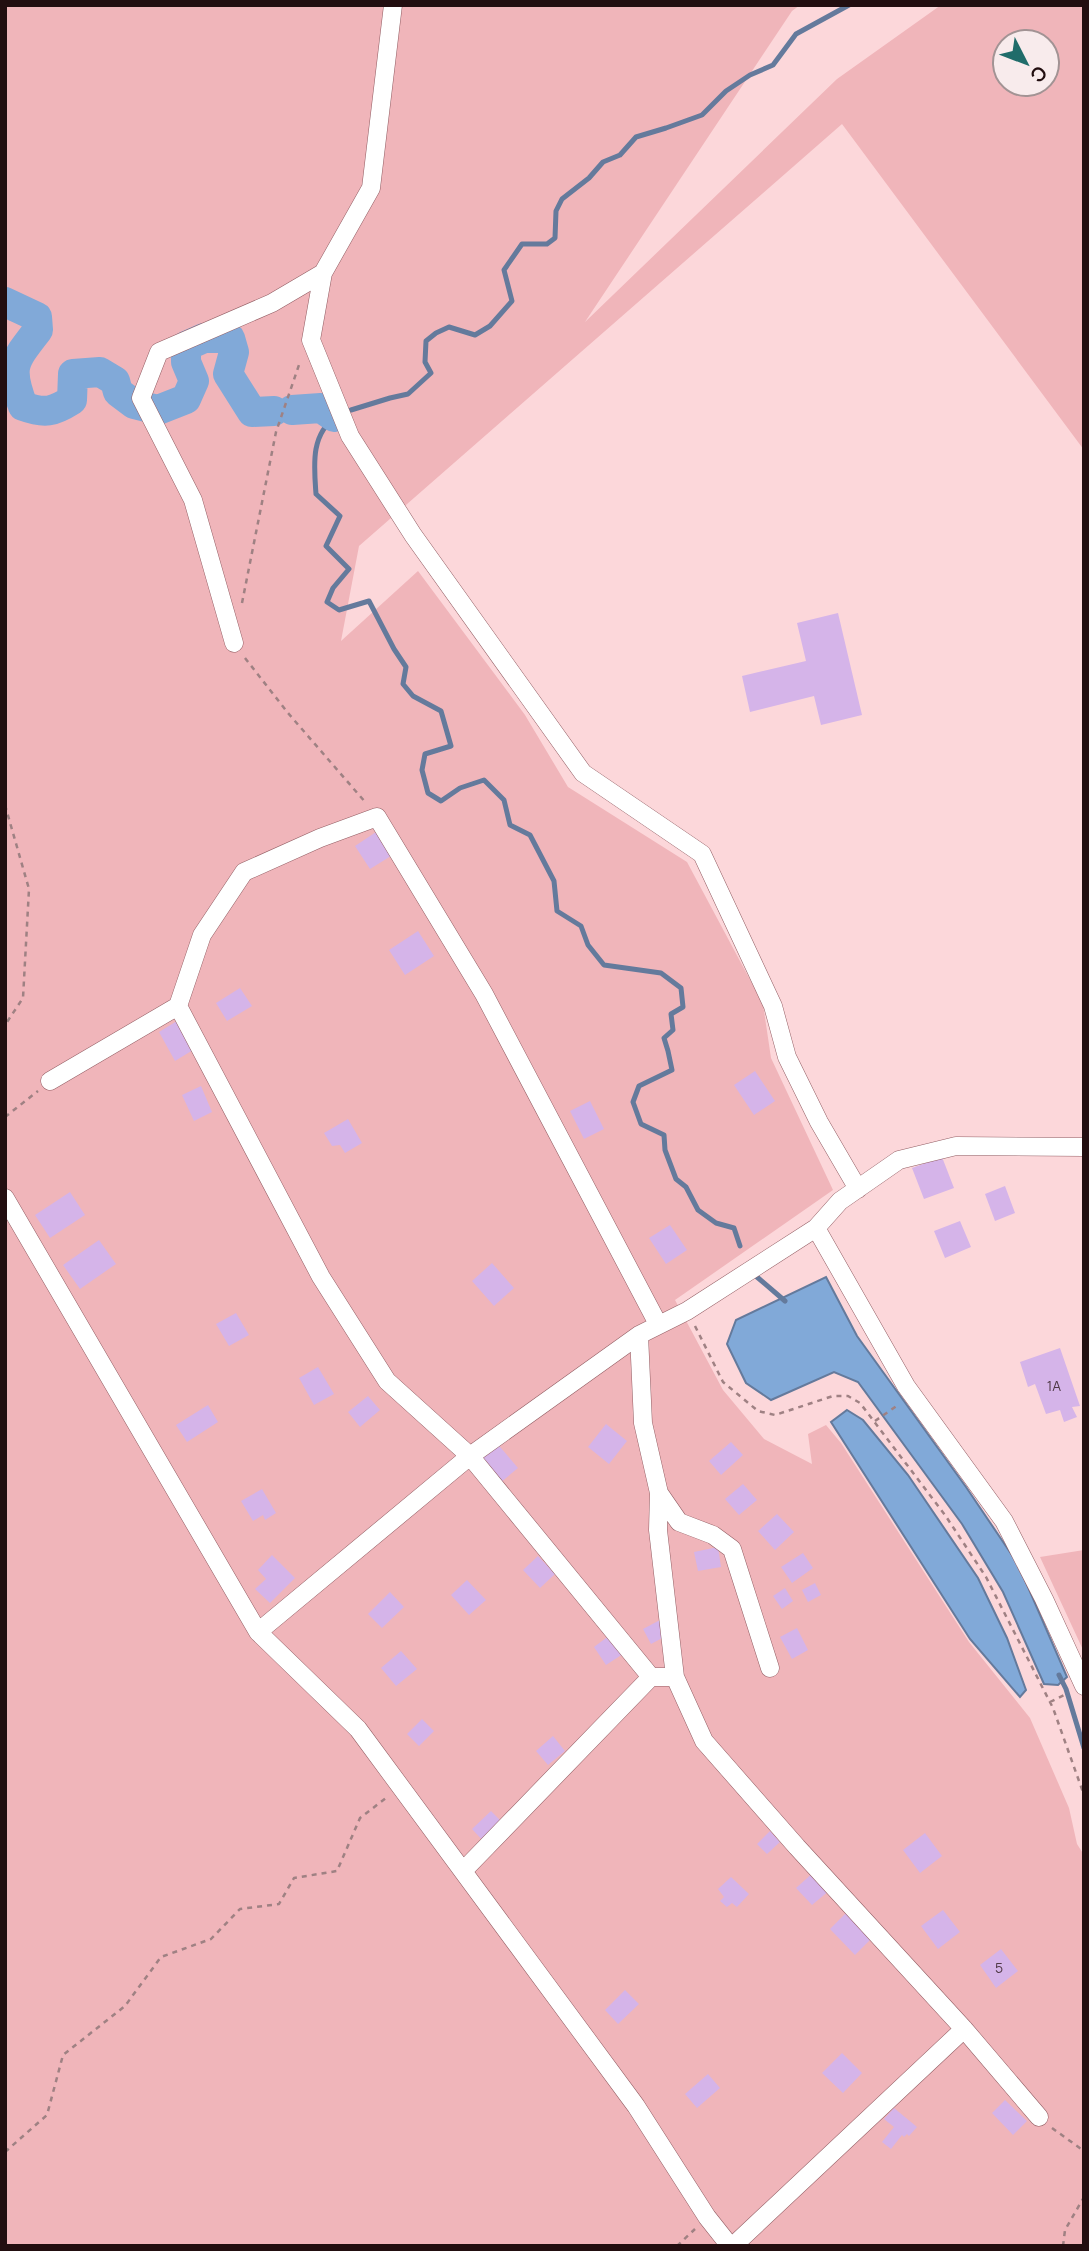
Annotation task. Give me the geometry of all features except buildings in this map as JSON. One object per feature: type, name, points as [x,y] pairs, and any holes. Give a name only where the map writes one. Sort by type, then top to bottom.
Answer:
[{"type":"street","points":[[393,5],[371,188],[323,273],[312,340],[350,436],[413,535],[583,773],[702,854],[773,1006],[787,1057],[819,1122],[858,1189]]},
{"type":"street","points":[[234,643],[193,500],[141,398],[159,352],[272,303],[323,273]]},
{"type":"street","points":[[51,1082],[178,1006],[202,935],[244,872],[320,838],[377,817],[484,994],[658,1324]]},
{"type":"street","points":[[178,1006],[321,1277],[387,1381],[470,1456],[651,1677]]},
{"type":"street","points":[[258,1632],[470,1456],[639,1335],[687,1311],[816,1228],[841,1200],[899,1160],[956,1146],[1084,1147]]},
{"type":"street","points":[[5,1198],[258,1632],[358,1729],[636,2106],[708,2217],[732,2246],[964,2028]]},
{"type":"street","points":[[816,1228],[906,1386],[1004,1521],[1084,1686]]},
{"type":"street","points":[[639,1335],[643,1423],[659,1493],[658,1530],[675,1677],[704,1741],[797,1847],[964,2028],[1039,2117]]},
{"type":"street","points":[[659,1493],[679,1522],[713,1535],[732,1549],[770,1668]]},
{"type":"street","points":[[463,1871],[651,1677],[675,1677]]},
{"type":"path","points":[[241,607],[275,432],[300,362],[312,340]]},
{"type":"path","points":[[234,643],[288,713],[377,817]]},
{"type":"path","points":[[5,805],[30,889],[23,998],[5,1025]]},
{"type":"path","points":[[5,1117],[51,1082]]},
{"type":"path","points":[[687,1311],[723,1382],[758,1411],[775,1415],[833,1396],[848,1396],[860,1403],[945,1515],[986,1577],[1050,1702],[1084,1795]]},
{"type":"path","points":[[874,1422],[901,1404]]},
{"type":"path","points":[[1050,1702],[1057,1698]]},
{"type":"path","points":[[5,2152],[47,2115],[63,2054],[125,2006],[161,1957],[211,1939],[240,1909],[279,1904],[294,1878],[337,1871],[360,1818],[401,1786]]},
{"type":"path","points":[[1039,2117],[1084,2151]]},
{"type":"path","points":[[1063,2246],[1065,2230],[1084,2197]]},
{"type":"path","points":[[677,2246],[708,2217]]},
{"type":"shaded area","points":[[5,5],[800,5],[792,11],[585,322],[837,79],[941,5],[1084,5],[1084,450],[842,124],[359,546],[341,641],[418,571],[525,715],[568,787],[687,862],[763,1004],[771,1058],[833,1190],[675,1300],[723,1390],[764,1439],[812,1464],[808,1434],[826,1425],[841,1443],[969,1642],[1030,1718],[1069,1808],[1077,1844],[1084,1855],[1084,2246],[5,2246]]},
{"type":"shaded area","points":[[1084,1550],[1084,1652],[1040,1557]]},
{"type":"water","points":[[826,1277],[857,1336],[1018,1564],[1067,1677],[1058,1685],[1044,1684],[1003,1592],[962,1524],[858,1382],[834,1372],[771,1400],[746,1383],[727,1344],[736,1320]]},
{"type":"water","points":[[847,1410],[863,1420],[908,1475],[978,1578],[1007,1638],[1026,1690],[1020,1697],[970,1639],[831,1422]]},
{"type":"waterway","points":[[351,410],[408,394],[431,373],[425,362],[426,341],[436,333],[449,327],[475,335],[490,326],[512,301],[504,270],[522,244],[547,244],[555,238],[556,211],[562,199],[589,178],[603,162],[620,155],[636,137],[702,115],[726,91],[750,75],[773,65],[796,34],[849,5]]},
{"type":"waterway","points":[[5,302],[37,317],[38,330],[16,365],[16,382],[23,406],[43,411],[59,407],[72,400],[73,374],[100,372],[115,381],[118,392],[134,404],[158,410],[186,399],[194,381],[186,362],[186,346],[204,338],[230,338],[234,352],[228,374],[252,412],[274,411]]},
{"type":"waterway","points":[[292,410],[321,408],[334,417]]},
{"type":"waterway","points":[[337,416],[328,423],[318,441],[315,462],[316,494],[340,516],[326,546],[349,569],[333,588],[327,602],[339,610],[369,601],[406,667],[403,684],[413,696],[441,711],[451,746],[425,754],[422,770],[428,793],[441,801],[460,788],[484,780],[504,800],[510,825],[530,835],[554,881],[557,911],[581,926],[588,945],[604,965],[661,973],[681,988],[683,1007],[671,1014],[673,1030],[664,1038],[672,1070],[639,1086],[633,1102],[641,1124],[664,1135],[665,1150],[676,1179],[686,1187],[698,1210],[716,1223],[734,1228],[740,1246]]},
{"type":"waterway","points":[[757,1277],[785,1301]]},
{"type":"waterway","points":[[1059,1675],[1084,1748]]}]
